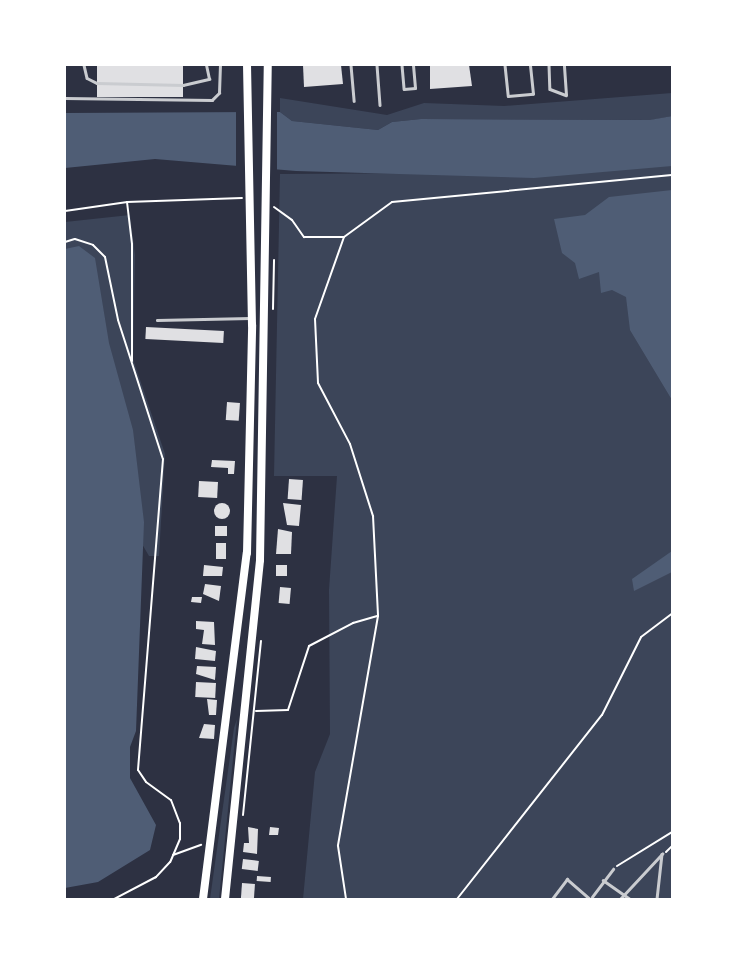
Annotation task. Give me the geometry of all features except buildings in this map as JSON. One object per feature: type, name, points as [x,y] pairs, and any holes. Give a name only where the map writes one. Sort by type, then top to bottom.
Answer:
[{"type":"main road","points":[[203,899],[247,553],[252,318],[248,198],[249,101],[247,65]]},
{"type":"main road","points":[[225,899],[260,560],[268,65]]},
{"type":"lane","points":[[84,65],[87,78],[97,83],[183,85],[209,79],[206,65]]},
{"type":"lane","points":[[65,98],[212,100],[219,93],[220,65]]},
{"type":"lane","points":[[351,65],[354,101]]},
{"type":"lane","points":[[377,65],[380,105]]},
{"type":"lane","points":[[402,65],[404,89],[415,88],[413,65]]},
{"type":"lane","points":[[505,65],[508,96],[533,94],[530,65]]},
{"type":"lane","points":[[549,65],[550,89],[566,95],[564,65]]},
{"type":"lane","points":[[157,320],[252,318]]},
{"type":"lane","points":[[620,899],[662,854],[657,899]]},
{"type":"lane","points":[[552,899],[567,879],[591,898],[613,870]]},
{"type":"lane","points":[[604,880],[630,899]]},
{"type":"path","points":[[346,899],[338,846],[378,616],[373,516],[350,444],[318,383],[315,320],[344,237],[392,202],[672,175]]},
{"type":"path","points":[[65,211],[127,202],[248,198]]},
{"type":"path","points":[[127,202],[132,244],[132,364]]},
{"type":"path","points":[[266,206],[292,220],[304,237],[344,237]]},
{"type":"path","points":[[65,242],[76,239],[93,245],[105,257],[132,364],[163,459],[138,770],[178,812],[180,839],[173,855],[156,877],[114,899]]},
{"type":"path","points":[[457,899],[602,715],[641,636],[672,614]]},
{"type":"path","points":[[245,708],[288,710],[309,646],[352,623],[378,616]]},
{"type":"path","points":[[613,870],[672,832]]},
{"type":"path","points":[[173,855],[211,846]]},
{"type":"shaded area","points":[[672,93],[672,116],[652,120],[421,119],[392,122],[378,130],[292,121],[280,112],[280,98],[387,115],[424,103],[504,106]]},
{"type":"shaded area","points":[[280,112],[292,121],[378,130],[392,122],[421,119],[650,120],[672,116],[672,166],[534,178],[296,171],[155,159],[65,168],[65,113]]},
{"type":"shaded area","points":[[672,157],[672,899],[303,899],[315,772],[330,734],[329,590],[337,476],[274,476],[280,174],[601,172]]},
{"type":"shaded area","points":[[672,190],[672,400],[630,330],[626,297],[612,290],[601,293],[599,272],[579,279],[575,263],[562,253],[554,219],[585,215],[609,197]]},
{"type":"shaded area","points":[[130,215],[135,255],[133,359],[165,454],[159,556],[149,556],[142,544],[65,251],[65,222]]},
{"type":"shaded area","points":[[79,246],[95,258],[109,343],[133,430],[144,522],[136,731],[130,747],[130,778],[156,825],[150,850],[98,882],[65,888],[65,249]]},
{"type":"shaded area","points":[[672,551],[672,572],[634,591],[632,579]]},
{"type":"shaded area","points":[[237,719],[219,899],[210,899],[234,728]]},
{"type":"pier","points":[[236,109],[277,109],[277,170],[236,170]]}]
